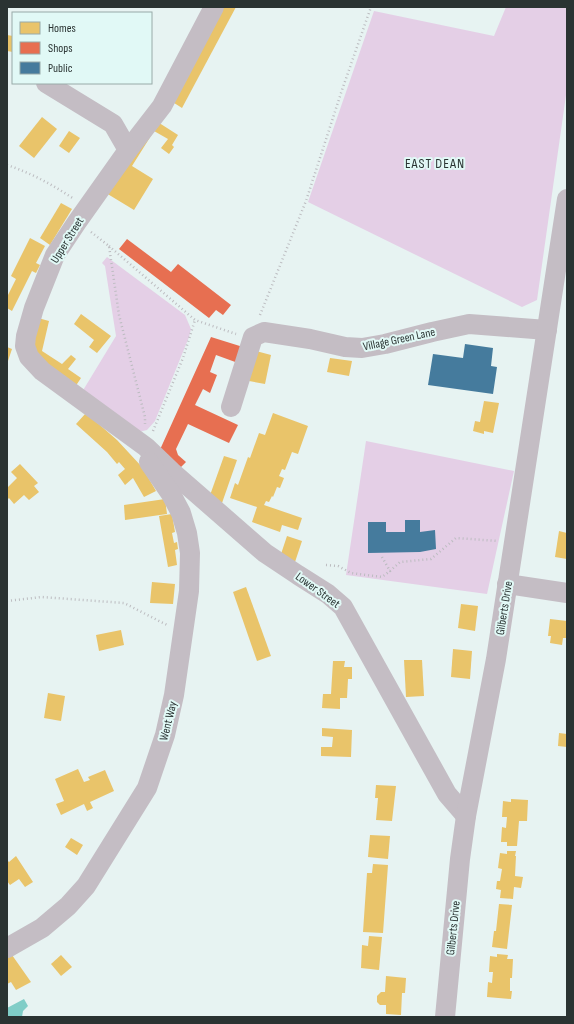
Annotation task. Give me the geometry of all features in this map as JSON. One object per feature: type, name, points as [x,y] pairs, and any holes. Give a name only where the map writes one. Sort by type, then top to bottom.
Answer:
[{"type":"street","name":"Upper Street","points":[[146,447],[42,371],[29,357],[25,346],[26,336],[34,308],[55,255],[128,150],[162,106],[214,7]]},
{"type":"street","points":[[48,84],[113,124],[128,150]]},
{"type":"street","name":"Gilberts Drive","points":[[445,1017],[459,866],[466,816],[496,659],[567,199]]},
{"type":"street","name":"Village Green Lane","points":[[253,337],[264,332],[310,339],[345,347],[362,348],[386,344],[469,324],[547,330]]},
{"type":"street","points":[[231,407],[253,337]]},
{"type":"street","name":"Went Way","points":[[7,948],[42,928],[68,906],[82,891],[147,788],[165,735],[174,695],[189,591],[190,553],[187,533],[181,513],[172,494],[147,459],[146,447]]},
{"type":"street","name":"Lower Street","points":[[146,447],[177,477],[265,552],[328,594],[343,607],[447,794],[466,816]]},
{"type":"street","points":[[508,584],[567,593]]},
{"type":"path","points":[[7,165],[27,172],[60,190],[109,246],[196,320],[244,336],[253,337],[256,325],[306,201],[371,7]]},
{"type":"path","points":[[109,246],[119,316],[145,417],[146,447]]},
{"type":"path","points":[[146,447],[183,358],[196,320]]},
{"type":"path","points":[[326,565],[338,566],[351,573],[382,577],[400,562],[431,559],[456,538],[514,542]]},
{"type":"path","points":[[382,557],[390,571]]},
{"type":"path","points":[[7,601],[42,597],[124,603],[183,634]]},
{"type":"shaded area","points":[[506,7],[567,7],[567,88],[537,300],[522,307],[308,202],[374,11],[494,36]]},
{"type":"shaded area","points":[[107,257],[185,315],[191,329],[155,421],[147,430],[139,432],[82,392],[116,336],[105,266],[102,263]]},
{"type":"shaded area","points":[[366,441],[514,471],[487,594],[346,575]]},
{"type":"water","points":[[24,999],[28,1006],[23,1011],[22,1017],[8,1017],[7,1008]]},
{"type":"building: Homes","points":[[221,7],[236,7],[182,108],[171,101]]},
{"type":"building: Homes","points":[[7,35],[12,36],[12,52],[7,51]]},
{"type":"building: Homes","points":[[42,117],[57,129],[34,158],[19,146]]},
{"type":"building: Homes","points":[[153,119],[178,135],[172,145],[174,147],[169,154],[161,148],[168,139],[154,131],[132,166],[153,179],[134,210],[106,193]]},
{"type":"building: Homes","points":[[69,131],[80,138],[69,153],[59,146]]},
{"type":"building: Homes","points":[[61,203],[72,209],[50,245],[40,238]]},
{"type":"building: Homes","points":[[30,238],[45,246],[36,263],[40,265],[36,273],[32,271],[12,311],[7,308],[7,297],[16,279],[11,276]]},
{"type":"building: Homes","points":[[81,314],[111,336],[97,353],[89,347],[94,340],[74,324]]},
{"type":"building: Homes","points":[[38,318],[49,321],[42,351],[62,364],[71,355],[76,359],[68,369],[81,378],[73,390],[32,354]]},
{"type":"building: Homes","points":[[7,347],[12,349],[7,364]]},
{"type":"building: Homes","points":[[256,351],[271,355],[265,384],[249,381]]},
{"type":"building: Homes","points":[[330,358],[352,361],[349,376],[327,372]]},
{"type":"building: Homes","points":[[484,401],[499,403],[493,433],[484,431],[484,434],[473,431],[475,421],[480,422]]},
{"type":"building: Homes","points":[[86,413],[117,440],[142,467],[156,491],[144,497],[133,478],[125,485],[118,475],[125,469],[119,462],[117,464],[107,452],[76,424]]},
{"type":"building: Homes","points":[[273,413],[308,426],[298,454],[292,452],[285,470],[282,469],[279,476],[284,478],[280,488],[277,487],[273,497],[272,496],[269,502],[266,501],[264,505],[302,518],[298,530],[282,525],[280,532],[252,522],[257,507],[230,498],[235,483],[238,485],[248,457],[250,458],[259,433],[265,435]]},
{"type":"building: Homes","points":[[224,456],[237,460],[222,503],[209,498]]},
{"type":"building: Homes","points":[[20,464],[38,483],[34,486],[39,492],[29,500],[24,495],[14,504],[9,498],[7,500],[7,488],[17,478],[11,472]]},
{"type":"building: Homes","points":[[165,499],[167,514],[125,520],[124,505]]},
{"type":"building: Homes","points":[[172,514],[175,532],[172,533],[174,543],[177,542],[178,549],[175,550],[177,565],[168,567],[159,516]]},
{"type":"building: Homes","points":[[559,531],[567,533],[567,559],[555,557]]},
{"type":"building: Homes","points":[[287,536],[302,541],[294,565],[279,560]]},
{"type":"building: Homes","points":[[152,582],[175,584],[173,604],[150,603]]},
{"type":"building: Homes","points":[[246,587],[271,656],[257,661],[233,592]]},
{"type":"building: Homes","points":[[461,604],[478,606],[475,631],[458,628]]},
{"type":"building: Homes","points":[[550,619],[567,621],[567,638],[563,638],[562,645],[550,643],[551,636],[548,636]]},
{"type":"building: Homes","points":[[121,630],[124,645],[99,651],[96,635]]},
{"type":"building: Homes","points":[[453,649],[472,651],[470,679],[451,677]]},
{"type":"building: Homes","points":[[404,660],[422,660],[424,696],[406,697]]},
{"type":"building: Homes","points":[[333,661],[345,661],[344,667],[352,667],[352,679],[348,679],[347,698],[340,698],[340,709],[322,708],[323,694],[331,694]]},
{"type":"building: Homes","points":[[48,693],[65,696],[61,721],[44,718]]},
{"type":"building: Homes","points":[[322,728],[352,730],[351,757],[321,756],[321,747],[332,747],[333,737],[322,736]]},
{"type":"building: Homes","points":[[559,733],[567,734],[567,747],[558,746]]},
{"type":"building: Homes","points":[[78,769],[84,782],[90,780],[88,777],[105,770],[114,791],[90,802],[93,808],[87,811],[84,804],[61,815],[56,804],[64,801],[55,779]]},
{"type":"building: Homes","points":[[376,785],[396,786],[392,821],[376,820],[378,798],[375,798]]},
{"type":"building: Homes","points":[[511,799],[528,800],[527,821],[519,821],[517,846],[507,846],[507,842],[501,842],[502,827],[506,828],[507,817],[502,817],[503,801],[511,802]]},
{"type":"building: Homes","points":[[370,835],[390,836],[388,859],[368,857]]},
{"type":"building: Homes","points":[[71,838],[83,845],[77,855],[65,847]]},
{"type":"building: Homes","points":[[507,851],[516,851],[515,876],[523,877],[521,888],[514,887],[513,899],[500,898],[501,890],[496,889],[497,881],[500,881],[502,869],[498,868],[500,853],[507,854]]},
{"type":"building: Homes","points":[[16,856],[33,882],[25,887],[19,879],[10,885],[7,881],[7,860],[9,862]]},
{"type":"building: Homes","points":[[373,864],[388,865],[383,933],[363,932],[367,873],[372,873]]},
{"type":"building: Homes","points":[[499,904],[512,905],[507,949],[492,947],[494,931],[496,931]]},
{"type":"building: Homes","points":[[369,936],[382,937],[379,970],[361,968],[362,945],[368,946]]},
{"type":"building: Homes","points":[[497,954],[508,955],[507,959],[513,959],[512,978],[510,978],[510,991],[512,991],[511,999],[487,997],[488,982],[492,983],[493,972],[489,972],[490,956],[497,957]]},
{"type":"building: Homes","points":[[12,955],[31,982],[16,990],[11,982],[7,984],[7,958]]},
{"type":"building: Homes","points":[[61,955],[72,967],[61,976],[51,964]]},
{"type":"building: Homes","points":[[386,976],[406,978],[405,993],[402,993],[401,1015],[386,1014],[386,1005],[380,1005],[377,1002],[377,996],[381,992],[385,992]]},
{"type":"building: Shops","points":[[127,239],[171,272],[178,264],[231,305],[223,315],[216,310],[209,318],[119,249]]},
{"type":"building: Shops","points":[[211,337],[243,347],[238,363],[216,355],[210,372],[217,375],[210,393],[203,389],[195,405],[238,425],[229,443],[188,424],[176,449],[178,455],[186,462],[176,472],[158,454]]},
{"type":"building: Public","points":[[465,344],[493,348],[491,366],[497,367],[493,394],[428,385],[433,354],[463,358]]},
{"type":"building: Public","points":[[405,520],[420,520],[420,532],[435,530],[436,549],[420,552],[368,553],[368,522],[386,522],[386,532],[405,532]]},
{"type":"district","name":"EAST DEAN","points":[[435,163]]}]
